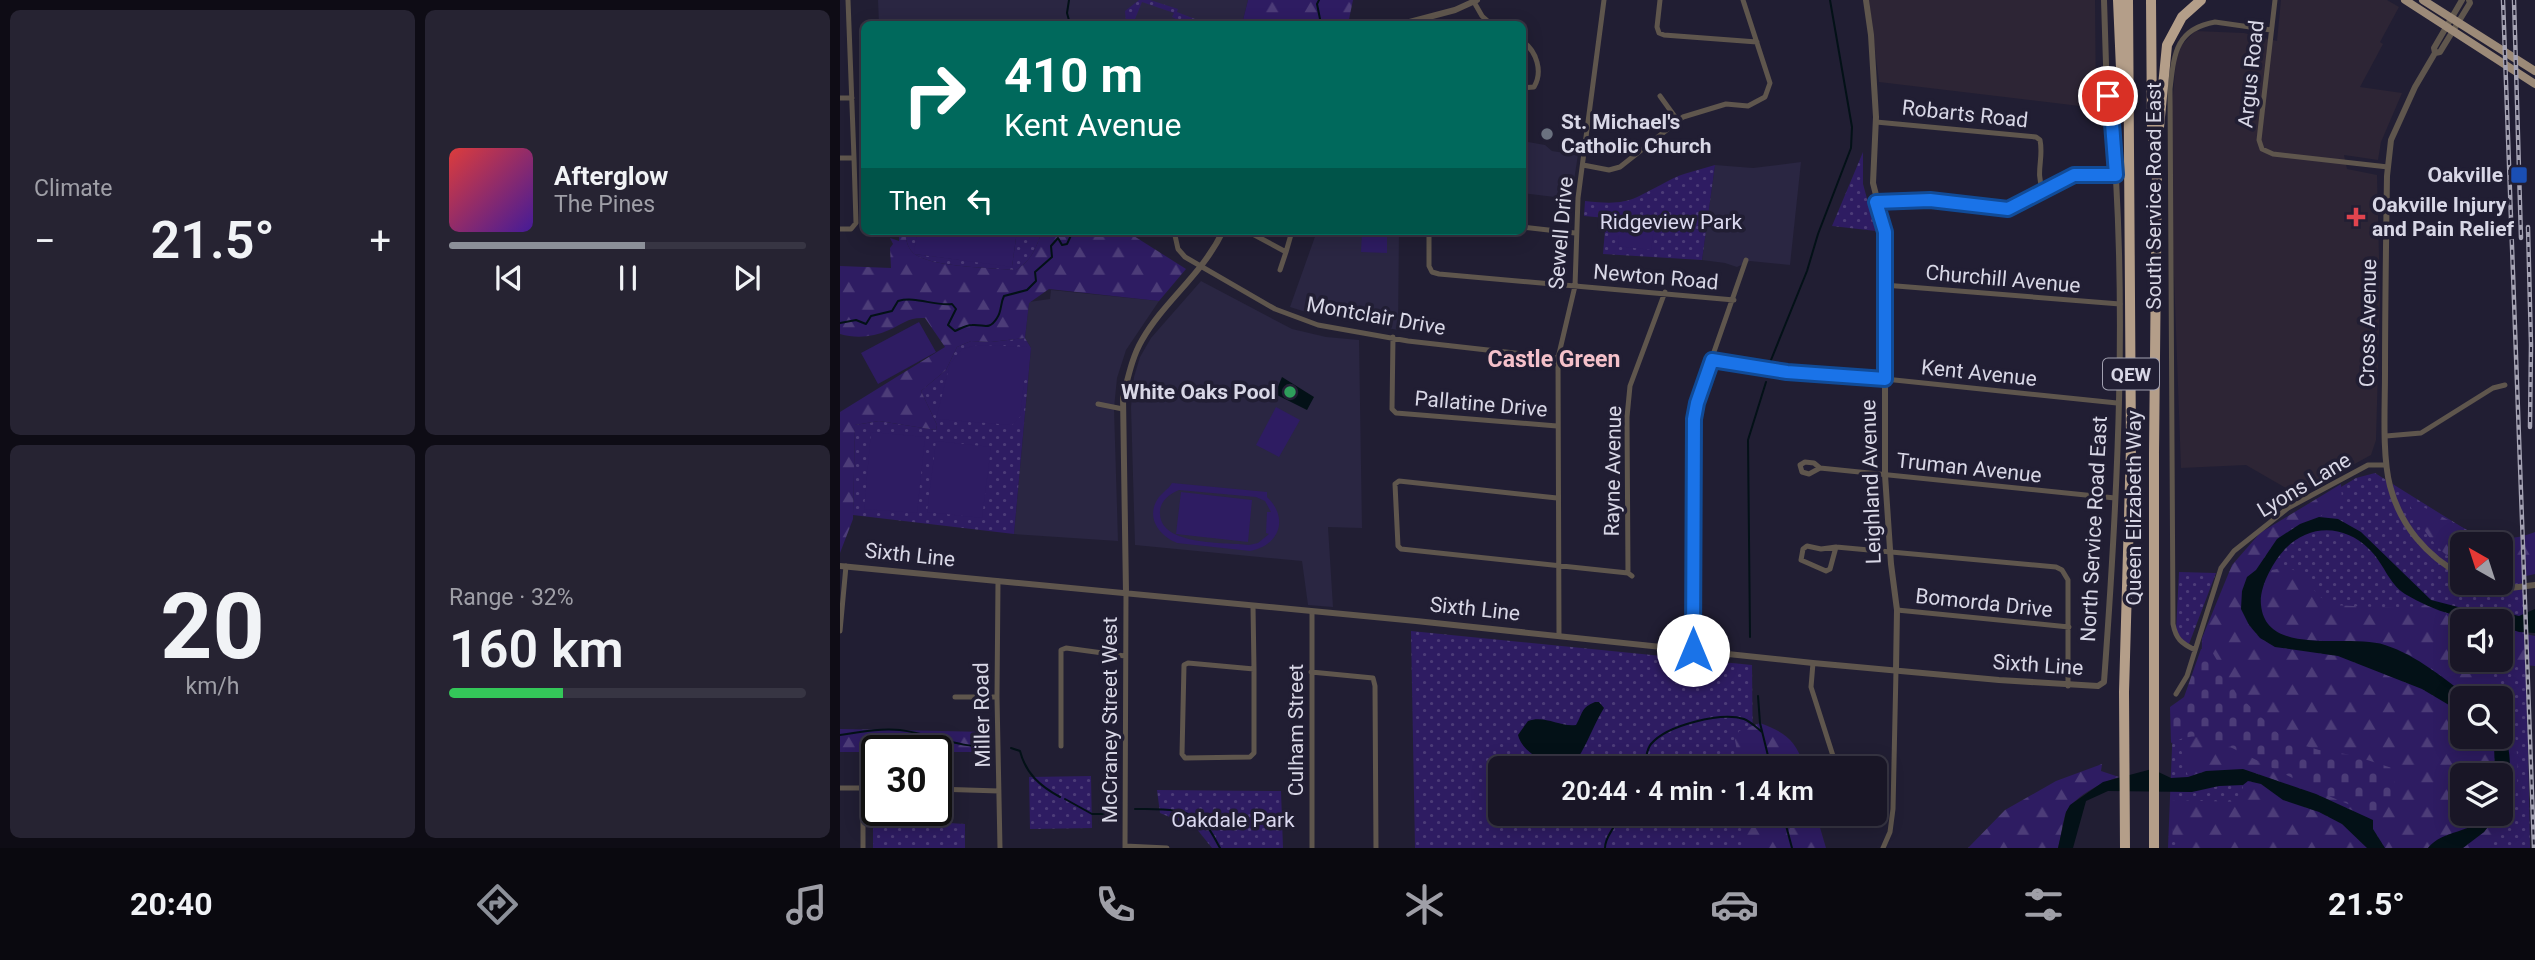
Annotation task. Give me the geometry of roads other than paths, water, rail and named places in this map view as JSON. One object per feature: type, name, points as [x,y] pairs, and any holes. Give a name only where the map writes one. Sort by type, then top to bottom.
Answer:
[{"type":"highway","points":[[2118,0],[2127,179],[2131,191]]},
{"type":"highway","name":"Queen Elizabeth Way","points":[[2125,848],[2124,747],[2131,447],[2128,0]]},
{"type":"highway","name":"Queen Elizabeth Way","points":[[2151,0],[2152,132],[2157,166],[2152,745],[2154,848]]},
{"type":"highway","points":[[2157,166],[2159,104],[2167,45],[2182,18],[2201,0]]},
{"type":"main road","points":[[2405,0],[2535,84]]},
{"type":"main road","points":[[2423,0],[2535,71]]},
{"type":"street","points":[[840,229],[851,229],[856,223],[852,98],[846,37],[848,0]]},
{"type":"street","name":"Sewell Drive","points":[[1559,636],[1558,358],[1575,286],[1575,233],[1604,0]]},
{"type":"street","points":[[1660,0],[1657,27],[1659,33],[1757,42]]},
{"type":"street","points":[[1583,165],[1609,170],[1620,167],[1678,121],[1726,104],[1748,106],[1765,96],[1770,83],[1743,0]]},
{"type":"street","name":"Leighland Avenue","points":[[1866,0],[1872,45],[1876,122],[1873,183],[1885,232],[1885,475],[1897,610],[1896,670]]},
{"type":"street","name":"North Service Road East","points":[[2104,0],[2105,67],[2119,205],[2120,304],[2115,533],[2104,682]]},
{"type":"street","name":"Argus Road","points":[[2275,0],[2259,140],[2262,149],[2269,153],[2388,167]]},
{"type":"street","points":[[2455,20],[2462,0]]},
{"type":"street","points":[[2455,20],[2470,3],[2469,0]]},
{"type":"street","points":[[1428,21],[1476,1],[1482,16],[1488,21]]},
{"type":"street","name":"Cross Avenue","points":[[2450,567],[2431,554],[2409,529],[2394,496],[2386,465],[2385,380],[2388,167],[2391,140],[2401,114],[2435,53],[2440,52],[2455,20]]},
{"type":"street","name":"South Service Road East","points":[[2195,650],[2182,644],[2176,636],[2174,624],[2170,89],[2173,61],[2184,37],[2191,30],[2206,24],[2215,22],[2271,30]]},
{"type":"street","points":[[1526,44],[1533,50],[1538,63],[1537,83],[1534,87],[1526,88]]},
{"type":"street","points":[[1660,96],[1678,121]]},
{"type":"street","points":[[840,99],[852,98]]},
{"type":"street","name":"Robarts Road","points":[[1876,122],[2035,136],[2040,140],[2042,148],[2038,174],[2043,191]]},
{"type":"street","points":[[840,158],[854,158]]},
{"type":"street","points":[[1876,202],[1930,200],[2008,209],[2074,175],[2116,175]]},
{"type":"street","points":[[1526,227],[1575,233]]},
{"type":"street","name":"Montclair Drive","points":[[1175,235],[1178,248],[1185,257],[1275,309],[1300,320],[1408,341],[1558,358]]},
{"type":"street","points":[[1126,593],[1123,397],[1129,370],[1142,340],[1202,267],[1221,235]]},
{"type":"street","points":[[1254,235],[1286,252]]},
{"type":"street","points":[[1280,270],[1291,235]]},
{"type":"street","name":"Newton Road","points":[[1429,235],[1429,266],[1432,272],[1438,274],[1734,300]]},
{"type":"street","points":[[1693,650],[1694,419],[1697,403],[1746,260]]},
{"type":"street","name":"Churchill Avenue","points":[[1884,285],[2120,304]]},
{"type":"street","name":"Rayne Avenue","points":[[1557,498],[1399,481],[1395,484],[1398,546],[1401,549],[1630,574],[1627,417],[1630,386],[1665,292]]},
{"type":"street","name":"Pallatine Drive","points":[[1393,337],[1392,409],[1396,414],[1557,426]]},
{"type":"street","name":"Kent Avenue","points":[[1712,360],[1787,372],[1885,379],[2117,403]]},
{"type":"street","points":[[2386,436],[2421,433],[2493,388],[2505,385]]},
{"type":"street","points":[[1098,404],[1123,410]]},
{"type":"street","name":"Lyons Lane","points":[[2176,694],[2184,685],[2221,568],[2234,551],[2288,508],[2368,465],[2386,465]]},
{"type":"street","name":"Truman Avenue","points":[[1820,468],[2115,498]]},
{"type":"street","points":[[1836,547],[1833,564],[1826,571],[1801,560],[1803,549],[1807,546],[1821,549],[1836,547],[2056,567],[2062,570],[2068,580],[2068,686]]},
{"type":"street","points":[[840,631],[843,566]]},
{"type":"street","name":"Sixth Line","points":[[843,566],[1813,663],[2068,686],[2098,687],[2104,682]]},
{"type":"street","name":"Miller Road","points":[[998,581],[1000,848]]},
{"type":"street","points":[[2513,588],[2535,585]]},
{"type":"street","name":"McCraney Street West","points":[[1125,847],[1126,593]]},
{"type":"street","points":[[1253,606],[1254,669],[1254,753],[1245,757],[1185,758],[1182,754],[1184,665],[1188,663],[1254,669]]},
{"type":"street","name":"Bomorda Drive","points":[[1897,610],[2069,627]]},
{"type":"street","name":"Culham Street","points":[[1312,612],[1312,848]]},
{"type":"street","points":[[1061,746],[1061,650],[1066,648],[1125,656]]},
{"type":"street","points":[[1813,663],[1811,687],[1833,756]]},
{"type":"street","points":[[1883,848],[1890,832],[1893,809],[1896,670]]},
{"type":"street","points":[[1311,672],[1373,678],[1376,687],[1376,848]]},
{"type":"street","points":[[956,697],[997,697]]},
{"type":"street","points":[[840,788],[861,788]]},
{"type":"street","points":[[952,790],[999,791]]},
{"type":"street","points":[[863,826],[863,848]]},
{"type":"street","points":[[1125,847],[1167,848]]},
{"type":"waterway","points":[[1069,0],[1067,13],[1069,21]]},
{"type":"waterway","points":[[1319,0],[1317,4],[1320,21]]},
{"type":"waterway","points":[[1771,360],[1807,271],[1818,234],[1851,148],[1852,127],[1830,0]]},
{"type":"waterway","points":[[840,323],[856,320],[866,324],[871,316],[892,311],[898,301],[911,300],[952,304],[956,309],[948,325],[955,331],[970,325],[989,326],[999,315],[1004,296],[1027,290],[1036,281],[1035,272],[1052,257],[1051,246],[1058,238],[1062,245],[1067,244],[1071,235]]},
{"type":"waterway","points":[[1750,637],[1748,440],[1766,382]]},
{"type":"waterway","points":[[1758,696],[1760,723],[1768,756]]},
{"type":"waterway","points":[[1647,756],[1651,744],[1669,731],[1709,719],[1734,717],[1746,720],[1762,732]]},
{"type":"waterway","points":[[840,735],[900,730],[968,745],[991,747]]},
{"type":"waterway","points":[[1011,748],[1020,751],[1035,778],[1060,797]]},
{"type":"waterway","points":[[1065,799],[1092,814],[1112,814]]},
{"type":"waterway","points":[[1135,809],[1172,810],[1190,814],[1205,824],[1220,848]]},
{"type":"waterway","points":[[1605,848],[1614,826]]},
{"type":"waterway","points":[[1786,826],[1792,848]]},
{"type":"railway","points":[[2503,0],[2534,848]]},
{"type":"railway","points":[[2514,0],[2521,238]]},
{"type":"railway","points":[[2528,227],[2530,427]]},
{"type":"place","name":"St. Michael's Catholic Church","points":[[1547,134]]},
{"type":"place","name":"Oakville","points":[[2519,175]]},
{"type":"place","name":"Oakville Injury and Pain Relief","points":[[2356,217]]},
{"type":"place","name":"White Oaks Pool","points":[[1290,392]]},
{"type":"district","name":"Castle Green","points":[[1554,359]]},
{"type":"park label","name":"Ridgeview Park","points":[[1671,222]]},
{"type":"park label","name":"Oakdale Park","points":[[1233,820]]}]
